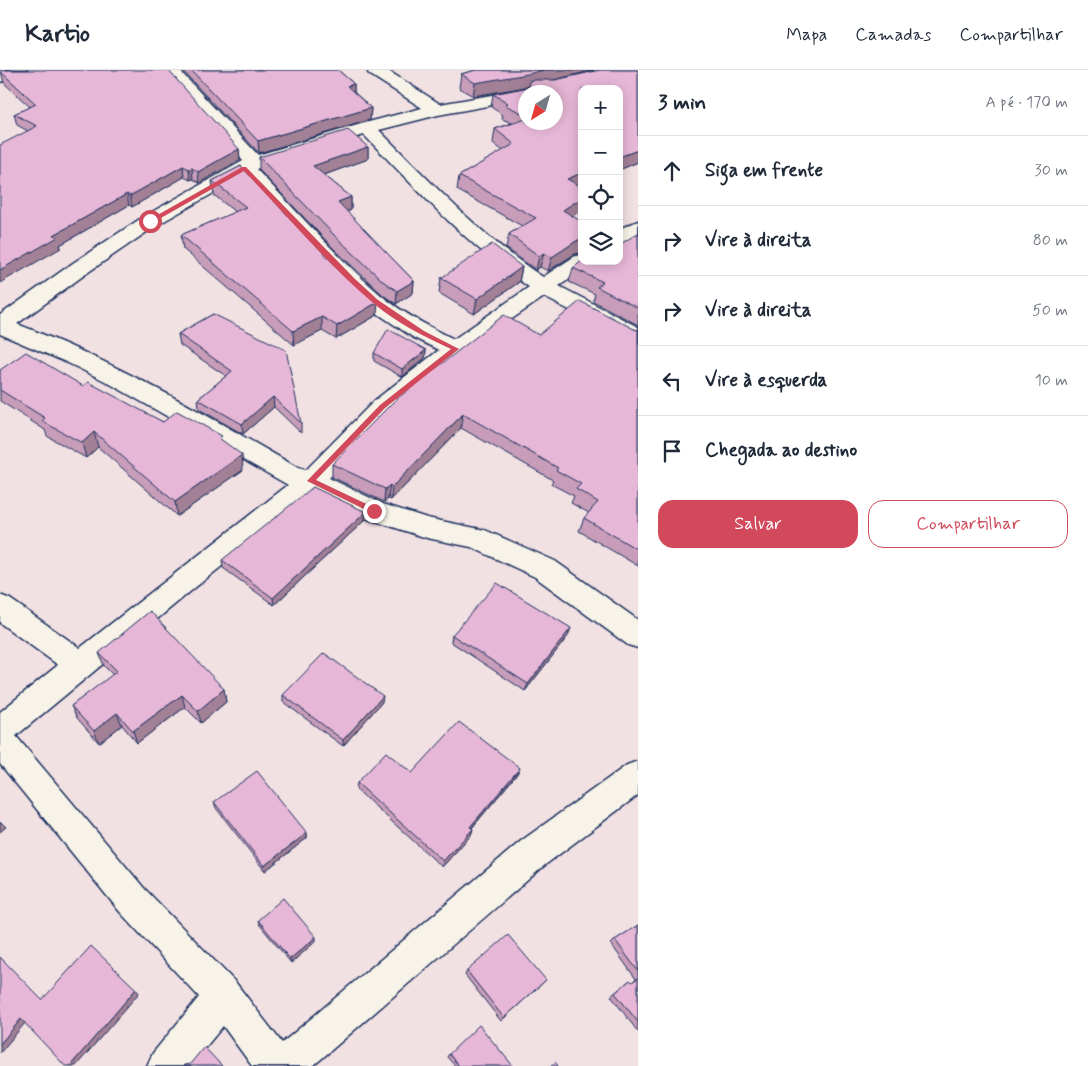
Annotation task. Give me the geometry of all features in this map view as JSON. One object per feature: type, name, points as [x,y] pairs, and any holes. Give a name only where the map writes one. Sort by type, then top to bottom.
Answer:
[{"type":"street","points":[[0,77],[20,70]]},
{"type":"street","points":[[170,70],[249,165],[353,281],[376,302],[422,333],[456,349]]},
{"type":"street","points":[[375,70],[436,110]]},
{"type":"street","points":[[0,326],[80,268],[150,221],[249,165],[367,128],[436,110],[518,95]]},
{"type":"street","points":[[367,128],[419,181],[506,262],[544,287],[638,336]]},
{"type":"street","points":[[623,236],[638,227]]},
{"type":"street","points":[[0,731],[187,578],[311,481],[383,406],[476,333],[578,264]]},
{"type":"street","points":[[0,326],[39,340],[89,362],[163,402],[291,476],[311,481],[374,511],[426,528],[476,537],[545,569],[638,636]]},
{"type":"street","points":[[0,607],[81,665]]},
{"type":"street","points":[[0,740],[132,900],[223,996],[276,1066]]},
{"type":"street","points":[[284,1066],[533,853],[638,776]]},
{"type":"street","points":[[166,1066],[223,996]]},
{"type":"building","points":[[7,70],[168,70],[239,149],[198,172],[183,166],[130,196],[127,194],[54,235],[58,237],[0,270],[0,145],[37,126],[14,114],[36,104],[1,72]]},
{"type":"building","points":[[191,70],[338,70],[354,84],[347,86],[371,108],[258,141]]},
{"type":"building","points":[[476,70],[543,70],[475,83],[461,74]]},
{"type":"building","points":[[600,70],[638,70],[638,150],[623,156],[623,85],[578,85],[578,175],[567,179],[578,185],[578,201],[563,210],[578,219],[578,240],[552,257],[544,253],[539,256],[509,234],[536,218],[459,176],[514,144],[495,129],[518,122],[518,130],[563,130],[563,85],[529,85],[530,80],[555,80]]},
{"type":"building","points":[[518,89],[518,111],[505,105],[508,103],[493,94]]},
{"type":"building","points":[[348,130],[368,147],[313,166],[351,197],[338,202],[414,281],[397,291],[384,282],[335,236],[259,157]]},
{"type":"building","points":[[241,166],[344,274],[378,302],[337,326],[322,317],[293,331],[181,235],[246,207],[212,181]]},
{"type":"building","points":[[638,233],[638,308],[597,287],[603,282],[573,268],[578,264],[623,265],[623,242]]},
{"type":"building","points":[[492,244],[522,267],[477,299],[441,278]]},
{"type":"building","points":[[580,301],[638,330],[638,550],[584,518],[598,502],[576,489],[581,484],[556,470],[558,468],[463,414],[392,487],[390,485],[385,489],[332,464],[394,401],[504,315],[539,335]]},
{"type":"building","points":[[213,314],[286,350],[301,423],[273,397],[242,424],[198,399],[232,371],[178,334]]},
{"type":"building","points":[[388,329],[426,350],[402,369],[374,353]]},
{"type":"building","points":[[26,352],[83,386],[88,382],[163,422],[177,411],[222,436],[219,438],[242,455],[175,502],[94,432],[82,443],[42,421],[45,418],[0,390],[0,370]]},
{"type":"building","points":[[313,487],[366,512],[273,598],[222,560]]},
{"type":"building","points":[[497,583],[571,628],[528,684],[452,635]]},
{"type":"building","points":[[150,611],[224,689],[198,711],[182,695],[133,731],[117,713],[94,731],[71,706],[117,671],[99,653]]},
{"type":"building","points":[[324,653],[383,696],[343,740],[283,695]]},
{"type":"building","points":[[459,722],[520,768],[470,827],[473,829],[443,861],[357,783],[386,752],[412,773]]},
{"type":"building","points":[[257,771],[307,833],[264,866],[214,802]]},
{"type":"building","points":[[283,898],[316,937],[290,959],[258,920]]},
{"type":"building","points":[[638,925],[638,971],[615,940]]},
{"type":"building","points":[[508,935],[546,980],[504,1018],[467,971]]},
{"type":"building","points":[[91,946],[136,989],[70,1066],[65,1066],[21,1019],[0,1044],[0,957],[42,1000]]},
{"type":"building","points":[[638,978],[638,1022],[615,993],[630,980],[632,982]]},
{"type":"building","points":[[479,1025],[513,1066],[459,1066],[449,1054]]},
{"type":"building","points":[[204,1047],[222,1066],[183,1066],[190,1064]]},
{"type":"route","points":[[150,221],[244,168],[333,258],[353,281],[376,302],[422,333],[456,349],[383,406],[311,481],[374,511]]}]
